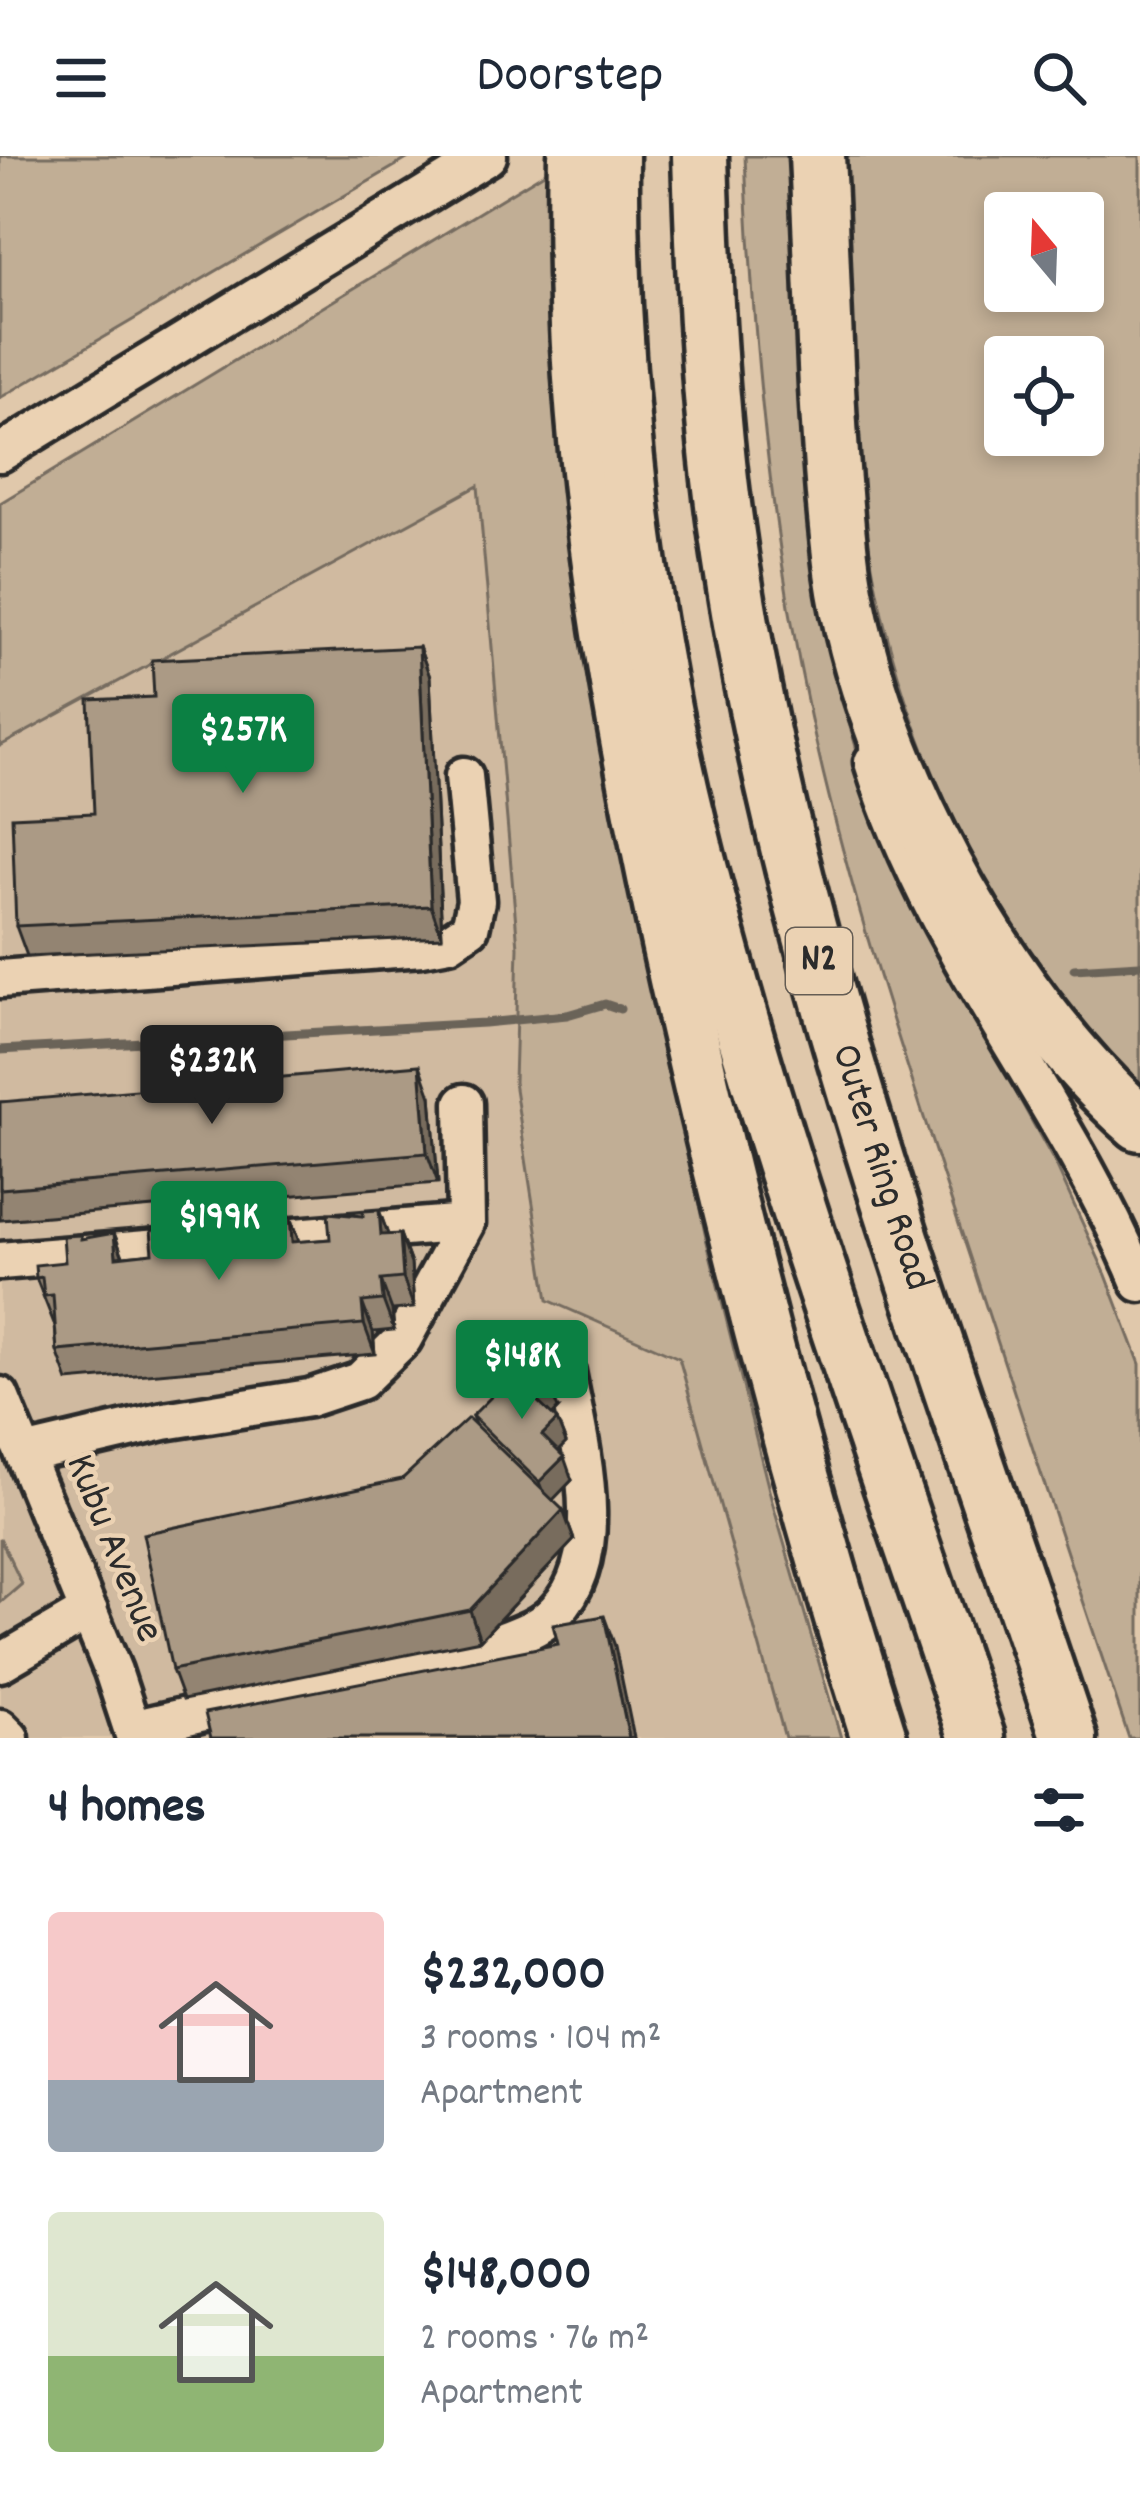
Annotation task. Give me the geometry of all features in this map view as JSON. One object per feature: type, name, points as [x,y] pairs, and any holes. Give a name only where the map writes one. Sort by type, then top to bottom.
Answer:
[{"type":"highway","points":[[576,156],[580,395],[612,656],[650,862],[781,1413],[879,1738]]},
{"type":"highway","name":"N2","points":[[611,156],[615,313],[625,443],[658,670],[689,826],[772,1120],[977,1738]]},
{"type":"highway","name":"Outer Ring Road","points":[[700,156],[712,404],[726,529],[782,818],[858,1102],[1070,1738]]},
{"type":"highway","points":[[817,156],[840,557],[856,639],[880,719],[957,887],[1010,972],[1063,1041],[1140,1123]]},
{"type":"street","points":[[5,449],[488,156]]},
{"type":"street","points":[[840,557],[862,728],[888,813],[928,902],[1113,1217],[1140,1282]]},
{"type":"street","points":[[0,979],[449,942],[470,928],[476,901],[464,776]]},
{"type":"street","points":[[24,1454],[164,1420],[309,1398],[360,1381],[404,1339],[466,1223],[464,1103]]},
{"type":"street","points":[[0,1261],[466,1223]]},
{"type":"street","points":[[134,1734],[498,1643],[541,1625],[560,1609],[586,1545],[588,1515],[581,1452],[566,1372]]},
{"type":"street","name":"Kubu Avenue","points":[[0,1396],[134,1734]]},
{"type":"street","points":[[0,1663],[89,1612]]},
{"type":"street","points":[[0,1728],[10,1738]]},
{"type":"shaded area","points":[[0,156],[412,156],[0,398]]},
{"type":"shaded area","points":[[745,156],[795,156],[810,514],[822,609],[840,692],[880,829],[920,919],[1055,1163],[1140,1364],[1140,1738],[1129,1738],[1016,1398],[891,1016],[824,776],[796,646],[774,506],[753,297]]},
{"type":"shaded area","points":[[841,156],[1140,156],[1140,1083],[1044,971],[1003,909],[935,777],[909,708],[872,565],[854,412]]},
{"type":"shaded area","points":[[554,167],[649,967],[706,1238],[771,1498],[841,1738],[785,1738],[679,1358],[548,1300],[514,1082],[518,947],[478,486],[0,746],[0,503]]},
{"type":"shaded area","points":[[478,485],[518,947],[514,1082],[548,1300],[679,1358],[785,1738],[0,1738],[0,1603],[22,1584],[0,1538],[0,746]]},
{"type":"shaded area","points":[[0,1538],[22,1584],[0,1603]]},
{"type":"building","points":[[419,647],[431,906],[16,926],[12,817],[94,813],[89,700],[154,697],[152,660]]},
{"type":"building","points":[[420,1065],[427,1153],[0,1189],[0,1102]]},
{"type":"building","points":[[379,1210],[381,1235],[400,1234],[403,1278],[381,1280],[383,1300],[362,1302],[364,1324],[57,1351],[53,1295],[44,1296],[35,1265],[65,1262],[63,1236],[81,1235],[81,1239],[114,1233],[116,1257],[153,1253],[151,1230],[188,1231],[187,1226],[202,1225],[205,1250],[242,1246],[239,1221],[255,1220],[256,1224],[290,1217],[292,1242],[330,1239],[328,1213],[363,1216],[363,1211]]},
{"type":"building","points":[[525,1363],[549,1386],[536,1400],[557,1420],[542,1435],[564,1457],[539,1482],[472,1416]]},
{"type":"building","points":[[468,1418],[563,1510],[470,1610],[172,1670],[143,1534],[402,1479]]},
{"type":"building","points":[[604,1616],[629,1738],[211,1738],[205,1713],[558,1644],[553,1625]]},
{"type":"waterway","points":[[1074,969],[1140,965]]},
{"type":"waterway","points":[[0,1050],[484,1023],[567,1015],[605,1004],[620,1009]]}]
